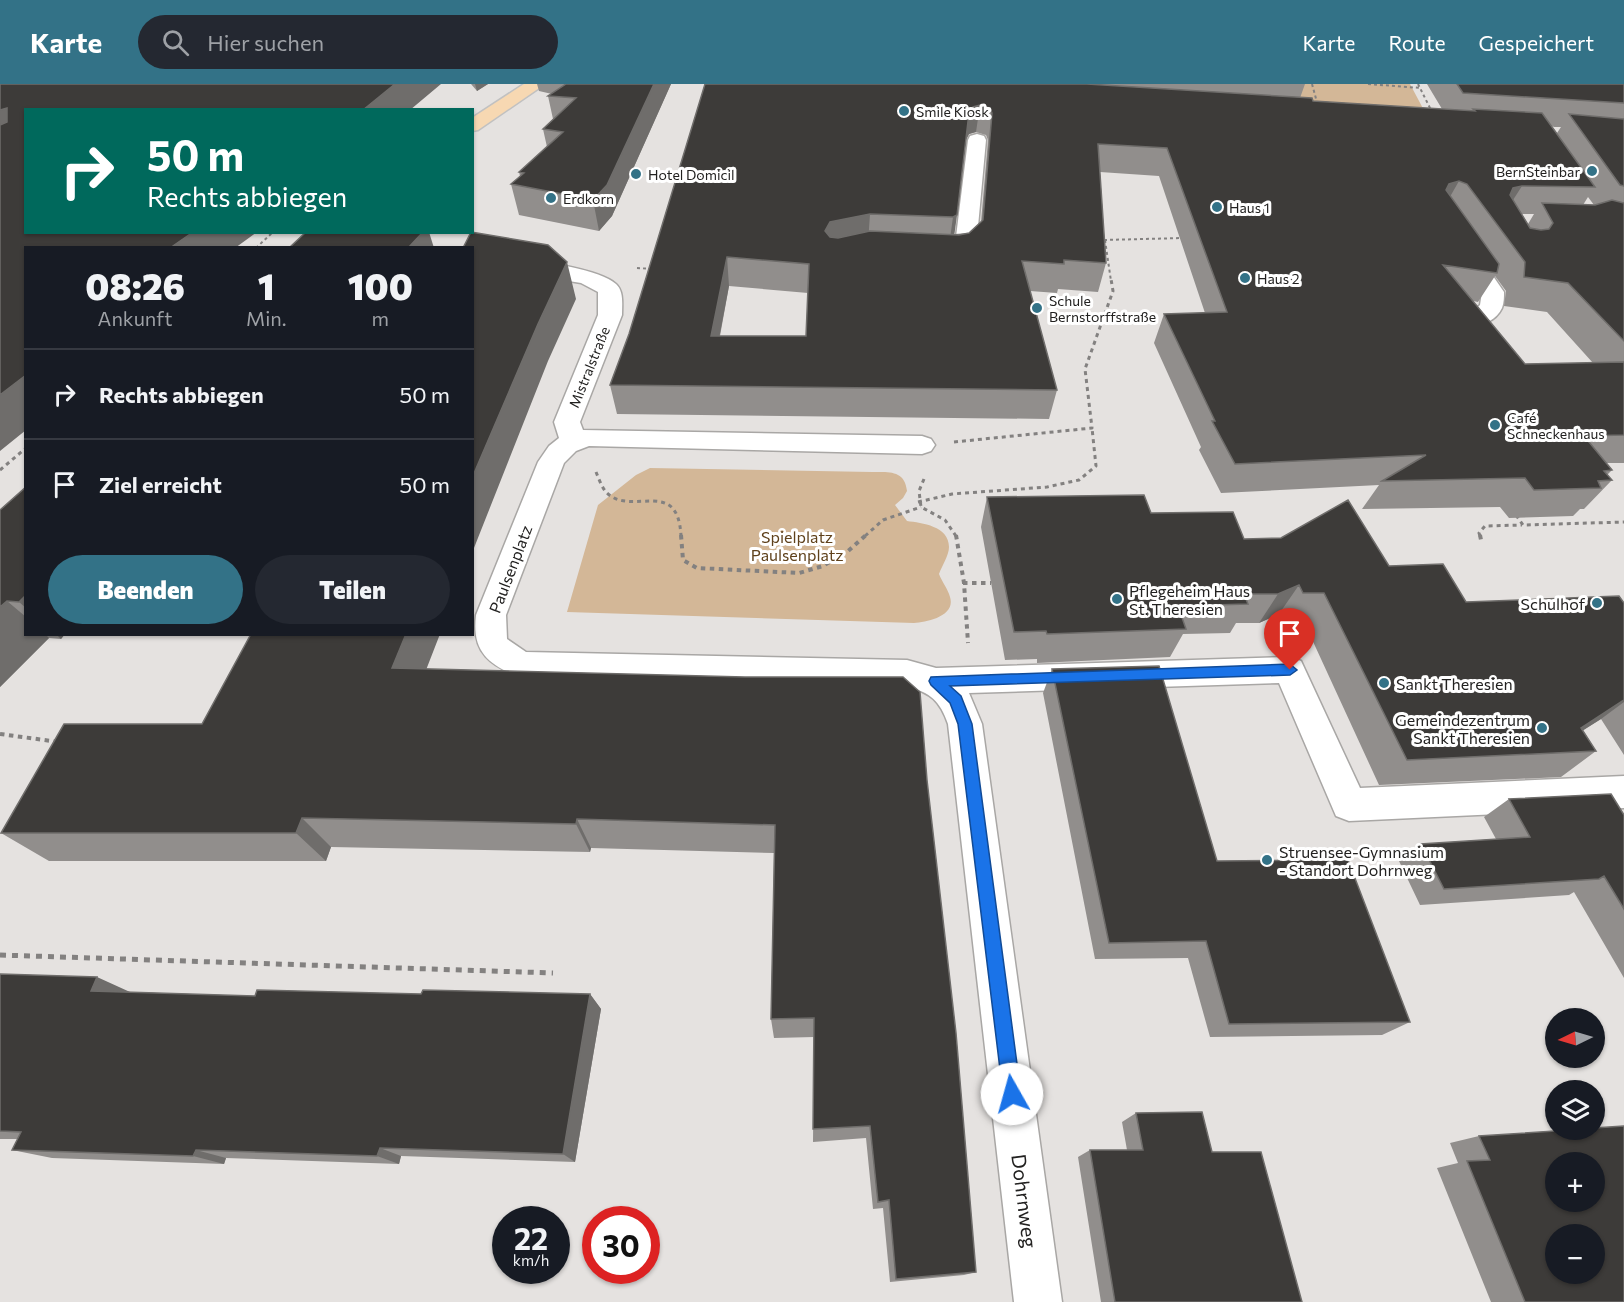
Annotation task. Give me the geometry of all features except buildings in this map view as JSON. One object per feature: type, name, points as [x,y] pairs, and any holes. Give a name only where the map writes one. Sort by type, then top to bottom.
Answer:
[{"type":"main road","points":[[474,125],[536,84]]},
{"type":"street","points":[[922,254],[955,255],[965,248],[976,140]]},
{"type":"street","points":[[1454,236],[1492,292],[1491,307],[1475,320]]},
{"type":"street","name":"Mistralstraße","points":[[474,258],[586,277],[608,289],[611,300],[610,315],[567,422],[573,440]]},
{"type":"street","points":[[573,440],[589,437],[922,445]]},
{"type":"street","name":"Paulsenplatz","points":[[573,440],[559,449],[551,462],[491,615],[489,633],[501,654],[524,665],[907,673],[936,681]]},
{"type":"street","points":[[936,681],[1290,670],[1349,805],[1624,792]]},
{"type":"street","name":"Dohrnweg","points":[[936,681],[956,700],[965,724],[1038,1302]]},
{"type":"path","points":[[1312,84],[1319,109]]},
{"type":"path","points":[[1368,84],[1421,88]]},
{"type":"path","points":[[1419,84],[1434,117]]},
{"type":"path","points":[[258,246],[271,234]]},
{"type":"path","points":[[1095,239],[1186,238]]},
{"type":"path","points":[[918,502],[952,495],[1047,487],[1079,480],[1096,466],[1085,369],[1113,291],[1105,240]]},
{"type":"path","points":[[936,681],[957,663],[968,645],[968,622],[958,543],[953,529],[944,518],[921,507],[918,502],[919,491],[925,476],[922,445],[1092,428]]},
{"type":"path","points":[[573,440],[588,452],[604,489],[609,495],[617,498],[658,500],[674,510],[682,531],[680,547],[683,560],[698,568],[799,573],[823,566],[848,550],[883,520],[921,507]]},
{"type":"path","points":[[0,470],[24,450]]},
{"type":"path","points":[[1511,507],[1523,525]]},
{"type":"path","points":[[1481,540],[1479,533],[1485,526],[1624,522]]},
{"type":"path","points":[[963,583],[991,583]]},
{"type":"path","points":[[0,734],[67,743]]},
{"type":"path","points":[[0,955],[553,973]]},
{"type":"green space","points":[[1284,84],[1410,84],[1427,116],[1293,107]]},
{"type":"green space","name":"Spielplatz Paulsenplatz","points":[[650,468],[884,472],[900,476],[906,484],[907,491],[895,505],[907,521],[934,527],[945,534],[948,540],[948,553],[939,574],[950,597],[949,609],[939,617],[914,623],[567,612],[598,505],[636,475]]},
{"type":"place","name":"Smile Kiosk","points":[[904,111]]},
{"type":"place","name":"BernSteinbar","points":[[1592,171]]},
{"type":"place","name":"Hotel Domicil","points":[[636,174]]},
{"type":"place","name":"Erdkorn","points":[[551,198]]},
{"type":"place","name":"Haus 1","points":[[1217,207]]},
{"type":"place","name":"Haus 2","points":[[1245,278]]},
{"type":"place","name":"Schule Bernstorffstraße","points":[[1037,308]]},
{"type":"place","name":"Café Schneckenhaus","points":[[1495,425]]},
{"type":"place","name":"Pflegeheim Haus St. Theresien","points":[[1117,599]]},
{"type":"place","name":"Schulhof","points":[[1597,603]]},
{"type":"place","name":"Sankt Theresien","points":[[1384,683]]},
{"type":"place","name":"Gemeindezentrum Sankt Theresien","points":[[1542,728]]},
{"type":"place","name":"Struensee-Gymnasium - Standort Dohrnweg","points":[[1267,860]]},
{"type":"route","points":[[1012,1094],[965,724],[956,700],[936,681],[1290,670]]}]
